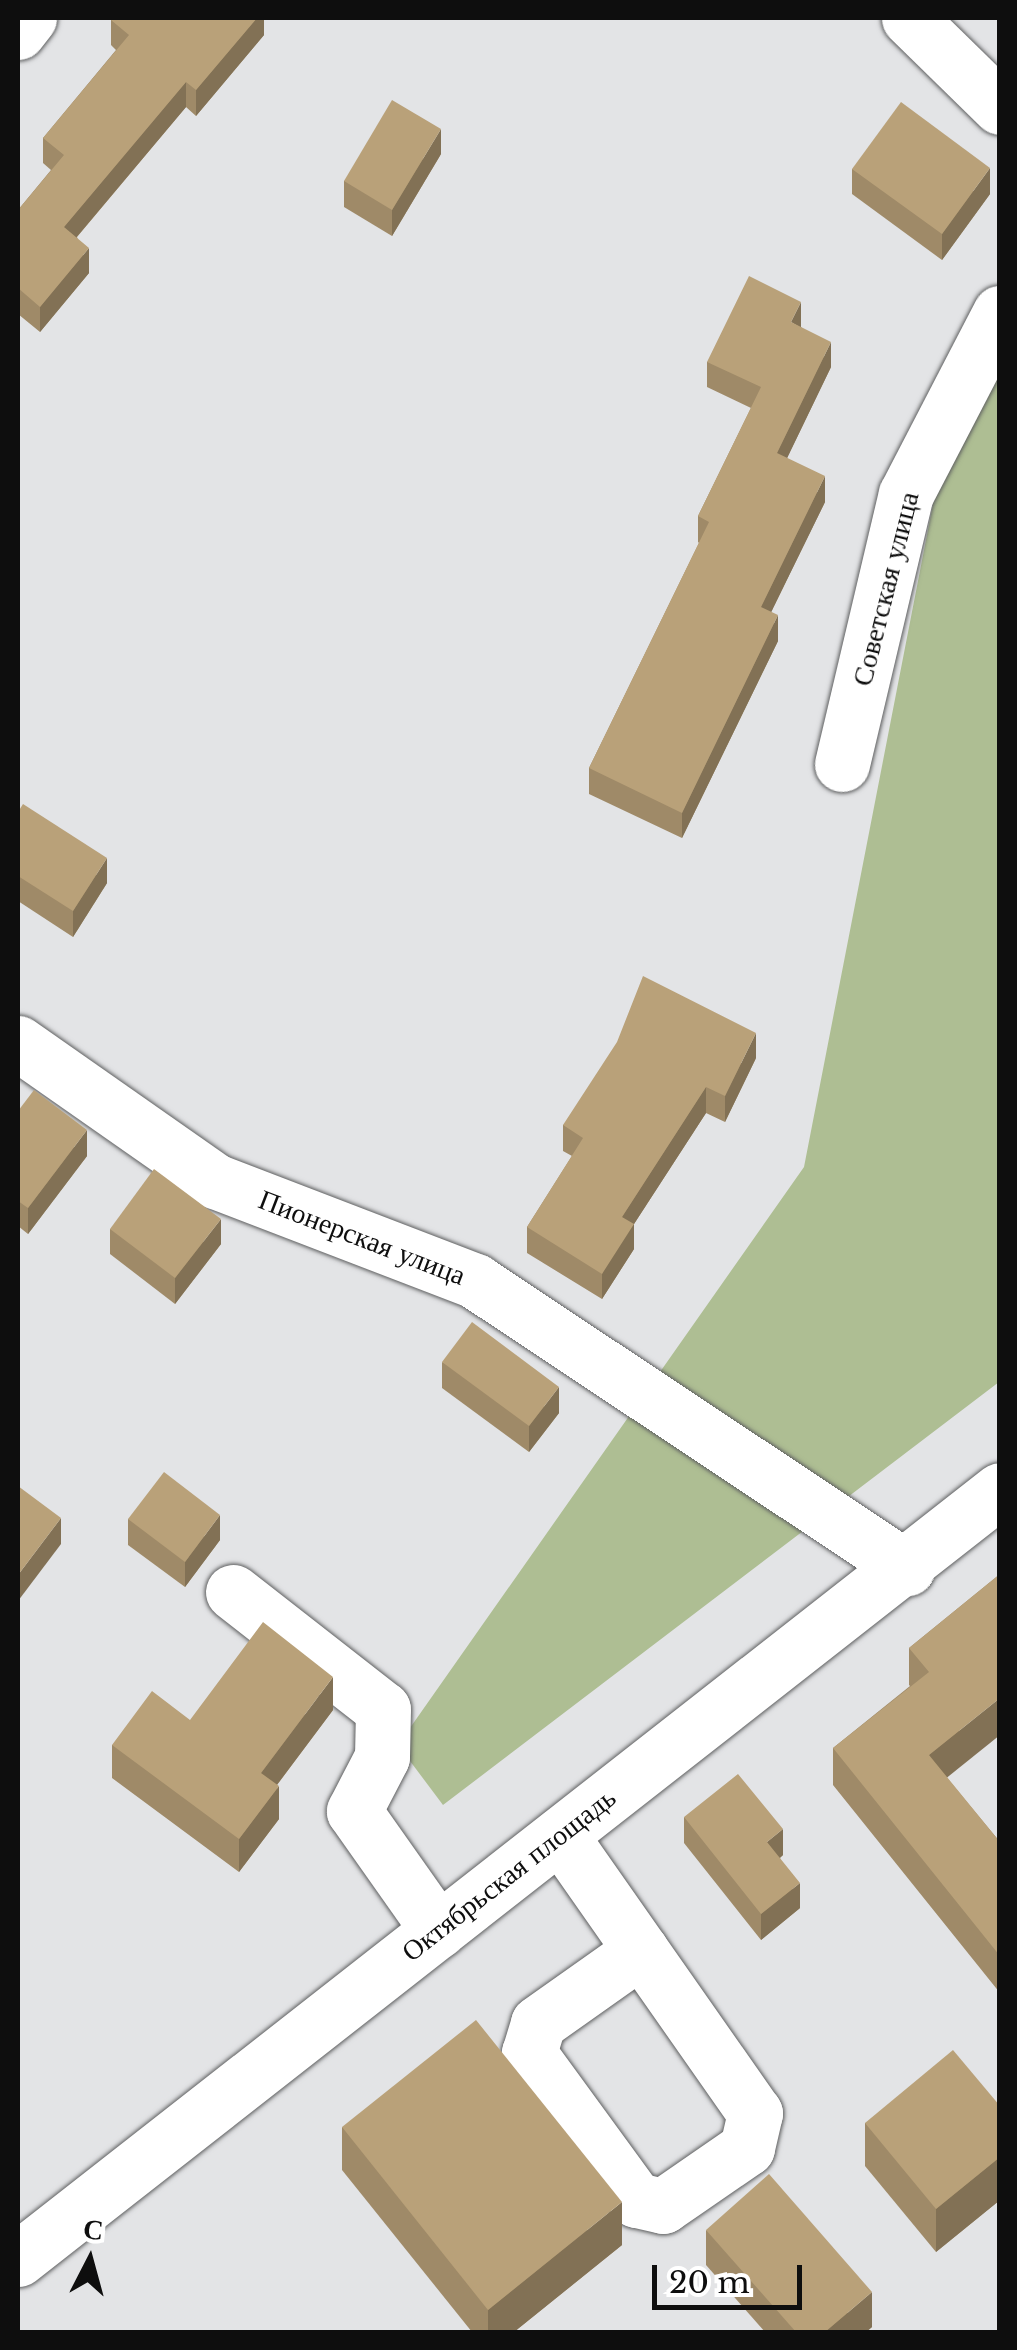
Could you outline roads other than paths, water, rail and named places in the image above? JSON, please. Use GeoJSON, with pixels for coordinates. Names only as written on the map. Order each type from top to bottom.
{"type":"FeatureCollection","features":[{"type":"Feature","properties":{"kind":"street"},"geometry":{"type":"LineString","coordinates":[[18,32],[29,18]]}},
{"type":"Feature","properties":{"kind":"street"},"geometry":{"type":"LineString","coordinates":[[909,18],[1000,107]]}},
{"type":"Feature","properties":{"kind":"street","name":"Советская улица"},"geometry":{"type":"LineString","coordinates":[[842,764],[906,494],[1000,312]]}},
{"type":"Feature","properties":{"kind":"street","name":"Пионерская улица"},"geometry":{"type":"LineString","coordinates":[[18,1043],[215,1181],[475,1281],[906,1568]]}},
{"type":"Feature","properties":{"kind":"street","name":"Октябрьская площадь"},"geometry":{"type":"LineString","coordinates":[[18,2259],[906,1568],[1000,1490]]}},
{"type":"Feature","properties":{"kind":"street"},"geometry":{"type":"LineString","coordinates":[[233,1592],[383,1709],[382,1757],[354,1811],[438,1930]]}},
{"type":"Feature","properties":{"kind":"street"},"geometry":{"type":"LineString","coordinates":[[560,1835],[755,2113],[747,2148],[663,2206],[636,2200],[529,2054],[538,2023],[640,1950]]}}]}
